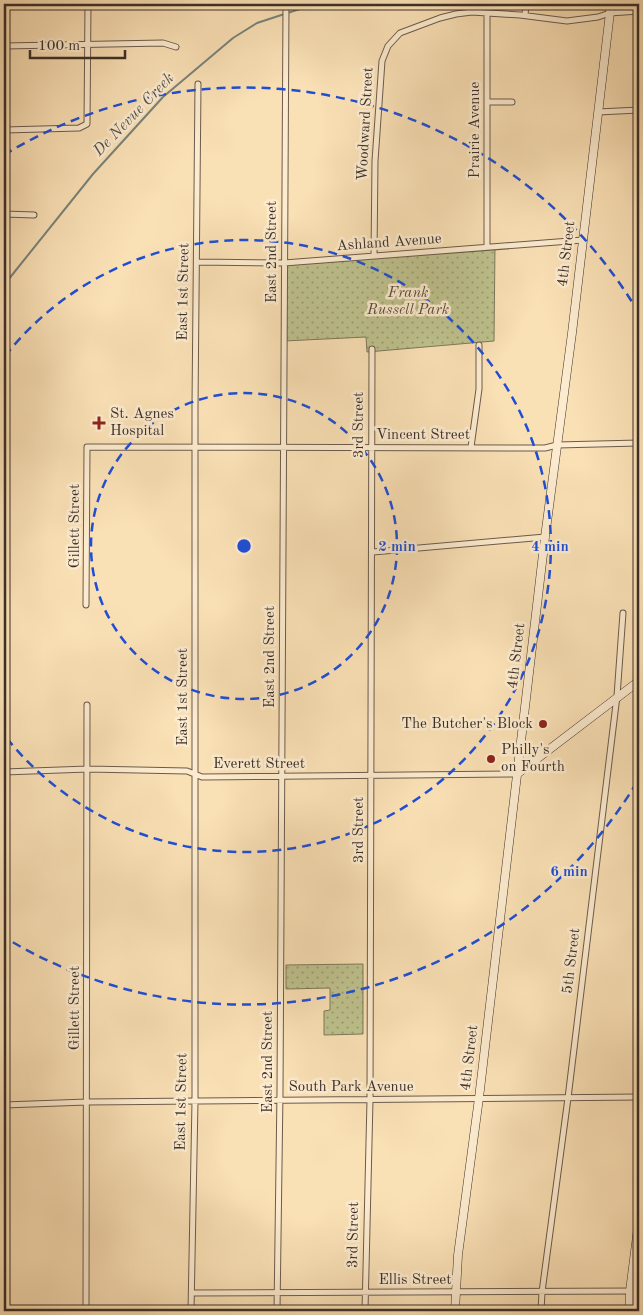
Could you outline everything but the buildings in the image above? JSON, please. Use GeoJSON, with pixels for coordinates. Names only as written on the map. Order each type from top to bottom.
{"type":"FeatureCollection","features":[{"type":"Feature","properties":{"kind":"street"},"geometry":{"type":"LineString","coordinates":[[4,130],[71,129],[85,126],[88,122],[88,4]]}},
{"type":"Feature","properties":{"kind":"street"},"geometry":{"type":"LineString","coordinates":[[525,15],[526,4]]}},
{"type":"Feature","properties":{"kind":"street","name":"4th Street"},"geometry":{"type":"LineString","coordinates":[[455,1311],[458,1255],[479,1098],[545,537],[611,4]]}},
{"type":"Feature","properties":{"kind":"street","name":"East 2nd Street"},"geometry":{"type":"LineString","coordinates":[[277,1311],[280,1100],[286,5]]}},
{"type":"Feature","properties":{"kind":"street","name":"Woodward Street"},"geometry":{"type":"LineString","coordinates":[[374,256],[375,161],[382,61],[392,39],[400,33],[431,21],[460,13],[525,15],[567,21],[598,17],[610,13],[639,11]]}},
{"type":"Feature","properties":{"kind":"street","name":"Prairie Avenue"},"geometry":{"type":"LineString","coordinates":[[487,13],[487,248]]}},
{"type":"Feature","properties":{"kind":"street"},"geometry":{"type":"LineString","coordinates":[[4,46],[163,43],[176,47]]}},
{"type":"Feature","properties":{"kind":"street","name":"East 1st Street"},"geometry":{"type":"LineString","coordinates":[[191,1311],[195,1101],[195,446],[198,84]]}},
{"type":"Feature","properties":{"kind":"street"},"geometry":{"type":"LineString","coordinates":[[487,102],[512,102]]}},
{"type":"Feature","properties":{"kind":"street"},"geometry":{"type":"LineString","coordinates":[[598,112],[639,110]]}},
{"type":"Feature","properties":{"kind":"street"},"geometry":{"type":"LineString","coordinates":[[4,214],[34,215]]}},
{"type":"Feature","properties":{"kind":"street","name":"Ashland Avenue"},"geometry":{"type":"LineString","coordinates":[[197,262],[284,263],[582,240]]}},
{"type":"Feature","properties":{"kind":"street"},"geometry":{"type":"LineString","coordinates":[[471,447],[478,389],[479,345]]}},
{"type":"Feature","properties":{"kind":"street","name":"3rd Street"},"geometry":{"type":"LineString","coordinates":[[366,1311],[370,1100],[372,349]]}},
{"type":"Feature","properties":{"kind":"street","name":"Vincent Street"},"geometry":{"type":"LineString","coordinates":[[87,447],[545,448],[557,445],[639,443]]}},
{"type":"Feature","properties":{"kind":"street","name":"Gillett Street"},"geometry":{"type":"LineString","coordinates":[[86,605],[87,447]]}},
{"type":"Feature","properties":{"kind":"street"},"geometry":{"type":"LineString","coordinates":[[372,552],[545,537]]}},
{"type":"Feature","properties":{"kind":"street","name":"5th Street"},"geometry":{"type":"LineString","coordinates":[[542,1311],[542,1292],[568,1098],[617,696],[623,614]]}},
{"type":"Feature","properties":{"kind":"street"},"geometry":{"type":"LineString","coordinates":[[517,774],[639,681]]}},
{"type":"Feature","properties":{"kind":"street","name":"Gillett Street"},"geometry":{"type":"LineString","coordinates":[[86,1311],[87,705]]}},
{"type":"Feature","properties":{"kind":"street"},"geometry":{"type":"LineString","coordinates":[[521,741],[525,748],[532,751],[542,752],[548,750]]}},
{"type":"Feature","properties":{"kind":"street","name":"Everett Street"},"geometry":{"type":"LineString","coordinates":[[4,772],[88,769],[187,770],[202,777],[517,774]]}},
{"type":"Feature","properties":{"kind":"street","name":"South Park Avenue"},"geometry":{"type":"LineString","coordinates":[[4,1105],[87,1102],[639,1097]]}},
{"type":"Feature","properties":{"kind":"street"},"geometry":{"type":"LineString","coordinates":[[630,1311],[630,1291],[639,1220]]}},
{"type":"Feature","properties":{"kind":"street","name":"Ellis Street"},"geometry":{"type":"LineString","coordinates":[[192,1293],[639,1291]]}},
{"type":"Feature","properties":{"kind":"green space","name":"Frank Russell Park"},"geometry":{"type":"Polygon","coordinates":[[[495,247],[494,341],[367,352],[366,337],[284,341],[284,263],[495,247]]]}},
{"type":"Feature","properties":{"kind":"green space"},"geometry":{"type":"Polygon","coordinates":[[[363,964],[363,1034],[324,1035],[324,1011],[330,1010],[330,988],[286,989],[286,965],[363,964]]]}},
{"type":"Feature","properties":{"kind":"waterway","name":"De Nevue Creek"},"geometry":{"type":"LineString","coordinates":[[4,285],[93,174],[163,97],[233,38],[257,23],[315,4]]}},
{"type":"Feature","properties":{"kind":"place","name":"St. Agnes Hospital"},"geometry":{"type":"Point","coordinates":[99,423]}},
{"type":"Feature","properties":{"kind":"place","name":"The Butcher's Block"},"geometry":{"type":"Point","coordinates":[543,724]}},
{"type":"Feature","properties":{"kind":"place","name":"Philly's on Fourth"},"geometry":{"type":"Point","coordinates":[491,759]}}]}
